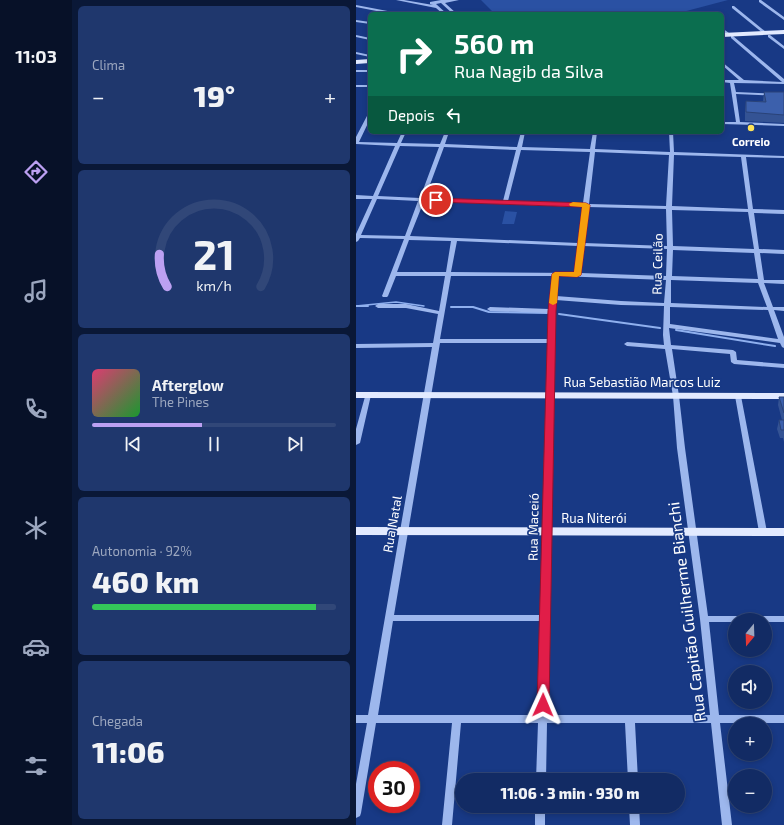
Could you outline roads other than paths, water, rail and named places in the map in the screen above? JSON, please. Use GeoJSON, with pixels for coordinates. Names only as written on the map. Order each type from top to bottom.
{"type":"FeatureCollection","features":[{"type":"Feature","properties":{"kind":"main road"},"geometry":{"type":"LineString","coordinates":[[731,36],[784,32]]}},
{"type":"Feature","properties":{"kind":"main road"},"geometry":{"type":"LineString","coordinates":[[767,34],[784,36]]}},
{"type":"Feature","properties":{"kind":"main road"},"geometry":{"type":"LineString","coordinates":[[356,58],[368,57]]}},
{"type":"Feature","properties":{"kind":"main road"},"geometry":{"type":"LineString","coordinates":[[356,62],[368,57]]}},
{"type":"Feature","properties":{"kind":"main road","name":"Rua Sebastião Marcos Luiz"},"geometry":{"type":"LineString","coordinates":[[356,395],[784,396]]}},
{"type":"Feature","properties":{"kind":"main road","name":"Rua Niterói"},"geometry":{"type":"LineString","coordinates":[[356,531],[784,532]]}},
{"type":"Feature","properties":{"kind":"street"},"geometry":{"type":"LineString","coordinates":[[398,0],[437,7]]}},
{"type":"Feature","properties":{"kind":"street"},"geometry":{"type":"LineString","coordinates":[[422,4],[457,0]]}},
{"type":"Feature","properties":{"kind":"street"},"geometry":{"type":"LineString","coordinates":[[760,0],[784,19]]}},
{"type":"Feature","properties":{"kind":"street"},"geometry":{"type":"LineString","coordinates":[[441,1],[454,12]]}},
{"type":"Feature","properties":{"kind":"street"},"geometry":{"type":"LineString","coordinates":[[431,2],[443,12]]}},
{"type":"Feature","properties":{"kind":"street"},"geometry":{"type":"LineString","coordinates":[[356,6],[388,12]]}},
{"type":"Feature","properties":{"kind":"street"},"geometry":{"type":"LineString","coordinates":[[733,7],[784,48]]}},
{"type":"Feature","properties":{"kind":"street"},"geometry":{"type":"LineString","coordinates":[[356,21],[368,23]]}},
{"type":"Feature","properties":{"kind":"street"},"geometry":{"type":"LineString","coordinates":[[356,36],[368,39]]}},
{"type":"Feature","properties":{"kind":"street"},"geometry":{"type":"LineString","coordinates":[[731,36],[784,82]]}},
{"type":"Feature","properties":{"kind":"street"},"geometry":{"type":"LineString","coordinates":[[356,53],[368,57]]}},
{"type":"Feature","properties":{"kind":"street"},"geometry":{"type":"LineString","coordinates":[[724,65],[743,82]]}},
{"type":"Feature","properties":{"kind":"street"},"geometry":{"type":"LineString","coordinates":[[356,71],[368,71]]}},
{"type":"Feature","properties":{"kind":"street"},"geometry":{"type":"LineString","coordinates":[[724,81],[784,82]]}},
{"type":"Feature","properties":{"kind":"street"},"geometry":{"type":"LineString","coordinates":[[732,81],[738,123]]}},
{"type":"Feature","properties":{"kind":"street"},"geometry":{"type":"LineString","coordinates":[[356,86],[368,86]]}},
{"type":"Feature","properties":{"kind":"street"},"geometry":{"type":"LineString","coordinates":[[734,93],[784,95]]}},
{"type":"Feature","properties":{"kind":"street"},"geometry":{"type":"LineString","coordinates":[[368,119],[356,142],[399,145],[784,157]]}},
{"type":"Feature","properties":{"kind":"street"},"geometry":{"type":"LineString","coordinates":[[724,123],[784,125]]}},
{"type":"Feature","properties":{"kind":"street"},"geometry":{"type":"LineString","coordinates":[[403,134],[356,238],[407,238],[784,252]]}},
{"type":"Feature","properties":{"kind":"street"},"geometry":{"type":"LineString","coordinates":[[385,296],[446,134]]}},
{"type":"Feature","properties":{"kind":"street"},"geometry":{"type":"LineString","coordinates":[[506,202],[522,134]]}},
{"type":"Feature","properties":{"kind":"street"},"geometry":{"type":"LineString","coordinates":[[577,275],[595,134]]}},
{"type":"Feature","properties":{"kind":"street","name":"Rua Ceilão"},"geometry":{"type":"LineString","coordinates":[[671,134],[672,153],[669,208],[670,248],[667,326],[668,348],[676,396]]}},
{"type":"Feature","properties":{"kind":"street"},"geometry":{"type":"LineString","coordinates":[[667,326],[783,344],[781,330],[770,308],[761,282],[743,156]]}},
{"type":"Feature","properties":{"kind":"street"},"geometry":{"type":"LineString","coordinates":[[356,197],[784,212]]}},
{"type":"Feature","properties":{"kind":"street","name":"Rua Natal"},"geometry":{"type":"LineString","coordinates":[[356,813],[454,240]]}},
{"type":"Feature","properties":{"kind":"street"},"geometry":{"type":"LineString","coordinates":[[393,274],[555,274],[784,282]]}},
{"type":"Feature","properties":{"kind":"street","name":"Rua Maceió"},"geometry":{"type":"LineString","coordinates":[[541,773],[551,341],[555,274]]}},
{"type":"Feature","properties":{"kind":"street"},"geometry":{"type":"LineString","coordinates":[[553,298],[668,305],[784,308]]}},
{"type":"Feature","properties":{"kind":"street"},"geometry":{"type":"LineString","coordinates":[[378,306],[406,306],[442,313]]}},
{"type":"Feature","properties":{"kind":"street"},"geometry":{"type":"LineString","coordinates":[[490,309],[552,311]]}},
{"type":"Feature","properties":{"kind":"street"},"geometry":{"type":"LineString","coordinates":[[356,346],[551,341]]}},
{"type":"Feature","properties":{"kind":"street"},"geometry":{"type":"LineString","coordinates":[[627,344],[733,352],[734,362],[784,366]]}},
{"type":"Feature","properties":{"kind":"street"},"geometry":{"type":"LineString","coordinates":[[356,442],[368,395]]}},
{"type":"Feature","properties":{"kind":"street","name":"Rua Capitão Guilherme Bianchi"},"geometry":{"type":"LineString","coordinates":[[676,396],[681,448],[704,619],[727,825]]}},
{"type":"Feature","properties":{"kind":"street"},"geometry":{"type":"LineString","coordinates":[[738,396],[764,532]]}},
{"type":"Feature","properties":{"kind":"street"},"geometry":{"type":"LineString","coordinates":[[390,618],[545,618]]}},
{"type":"Feature","properties":{"kind":"street"},"geometry":{"type":"LineString","coordinates":[[704,619],[784,619]]}},
{"type":"Feature","properties":{"kind":"street"},"geometry":{"type":"LineString","coordinates":[[356,719],[784,719]]}},
{"type":"Feature","properties":{"kind":"street"},"geometry":{"type":"LineString","coordinates":[[447,825],[457,719]]}},
{"type":"Feature","properties":{"kind":"street"},"geometry":{"type":"LineString","coordinates":[[630,719],[633,773]]}},
{"type":"Feature","properties":{"kind":"street"},"geometry":{"type":"LineString","coordinates":[[540,813],[540,825]]}},
{"type":"Feature","properties":{"kind":"street"},"geometry":{"type":"LineString","coordinates":[[634,813],[635,825]]}},
{"type":"Feature","properties":{"kind":"waterway"},"geometry":{"type":"LineString","coordinates":[[368,306],[356,306],[396,302],[424,306]]}},
{"type":"Feature","properties":{"kind":"waterway"},"geometry":{"type":"LineString","coordinates":[[451,307],[473,307],[489,312],[547,313]]}},
{"type":"Feature","properties":{"kind":"waterway"},"geometry":{"type":"LineString","coordinates":[[559,314],[660,328]]}},
{"type":"Feature","properties":{"kind":"waterway"},"geometry":{"type":"LineString","coordinates":[[676,330],[775,346]]}},
{"type":"Feature","properties":{"kind":"place","name":"Correio"},"geometry":{"type":"Point","coordinates":[751,128]}}]}
